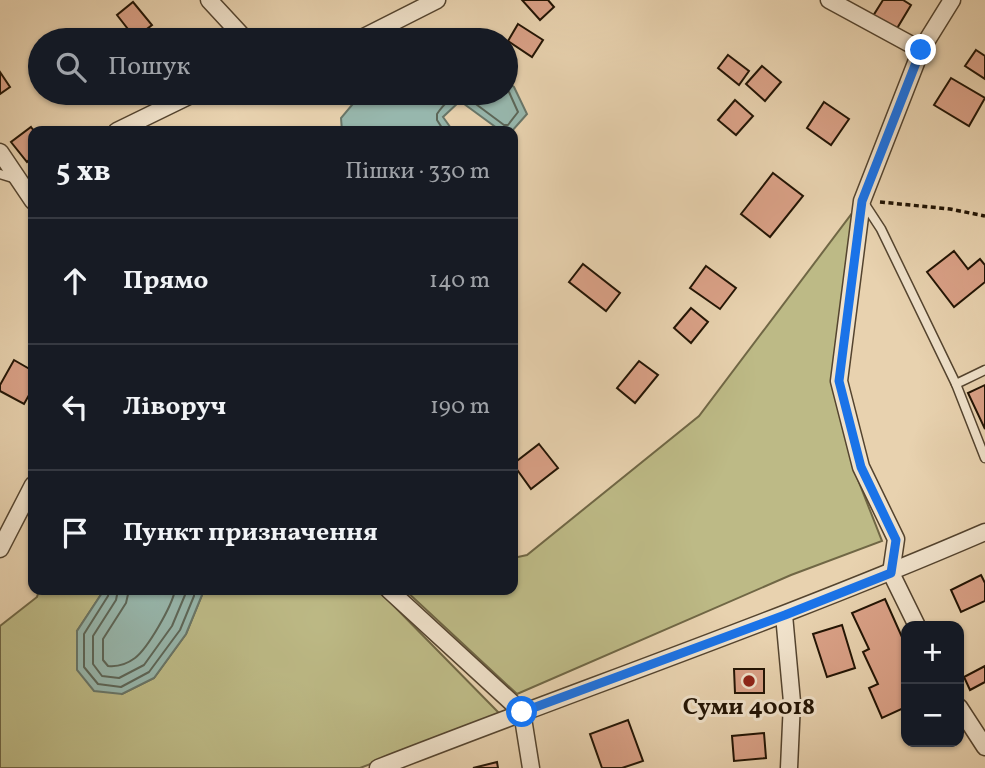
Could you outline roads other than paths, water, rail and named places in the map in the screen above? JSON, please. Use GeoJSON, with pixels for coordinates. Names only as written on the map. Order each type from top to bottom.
{"type":"FeatureCollection","features":[{"type":"Feature","properties":{"kind":"street"},"geometry":{"type":"LineString","coordinates":[[209,0],[235,28]]}},
{"type":"Feature","properties":{"kind":"street"},"geometry":{"type":"LineString","coordinates":[[382,28],[437,0]]}},
{"type":"Feature","properties":{"kind":"street"},"geometry":{"type":"LineString","coordinates":[[830,0],[921,50]]}},
{"type":"Feature","properties":{"kind":"street"},"geometry":{"type":"LineString","coordinates":[[915,621],[891,573],[896,540],[861,467],[839,381],[862,201],[921,50],[952,0]]}},
{"type":"Feature","properties":{"kind":"street"},"geometry":{"type":"LineString","coordinates":[[127,126],[170,105]]}},
{"type":"Feature","properties":{"kind":"street"},"geometry":{"type":"LineString","coordinates":[[0,152],[26,176]]}},
{"type":"Feature","properties":{"kind":"street"},"geometry":{"type":"LineString","coordinates":[[0,549],[28,495]]}},
{"type":"Feature","properties":{"kind":"street"},"geometry":{"type":"LineString","coordinates":[[378,768],[785,615],[985,532]]}},
{"type":"Feature","properties":{"kind":"street"},"geometry":{"type":"LineString","coordinates":[[394,595],[522,712],[531,768]]}},
{"type":"Feature","properties":{"kind":"street"},"geometry":{"type":"LineString","coordinates":[[785,615],[792,702],[789,768]]}},
{"type":"Feature","properties":{"kind":"street"},"geometry":{"type":"LineString","coordinates":[[964,715],[985,747]]}},
{"type":"Feature","properties":{"kind":"lane"},"geometry":{"type":"LineString","coordinates":[[0,174],[26,176]]}},
{"type":"Feature","properties":{"kind":"lane"},"geometry":{"type":"LineString","coordinates":[[862,201],[881,229],[956,384],[985,458]]}},
{"type":"Feature","properties":{"kind":"lane"},"geometry":{"type":"LineString","coordinates":[[956,384],[985,370]]}},
{"type":"Feature","properties":{"kind":"water"},"geometry":{"type":"Polygon","coordinates":[[[518,95],[527,114],[516,126],[494,126],[465,105],[518,105],[518,95]]]}},
{"type":"Feature","properties":{"kind":"water"},"geometry":{"type":"Polygon","coordinates":[[[352,105],[456,105],[443,117],[449,126],[342,126],[341,118],[352,105]]]}},
{"type":"Feature","properties":{"kind":"water"},"geometry":{"type":"Polygon","coordinates":[[[101,595],[202,595],[186,634],[154,678],[122,694],[94,691],[77,670],[77,631],[101,595]]]}},
{"type":"Feature","properties":{"kind":"place","name":"Суми 40018"},"geometry":{"type":"Point","coordinates":[749,681]}}]}
